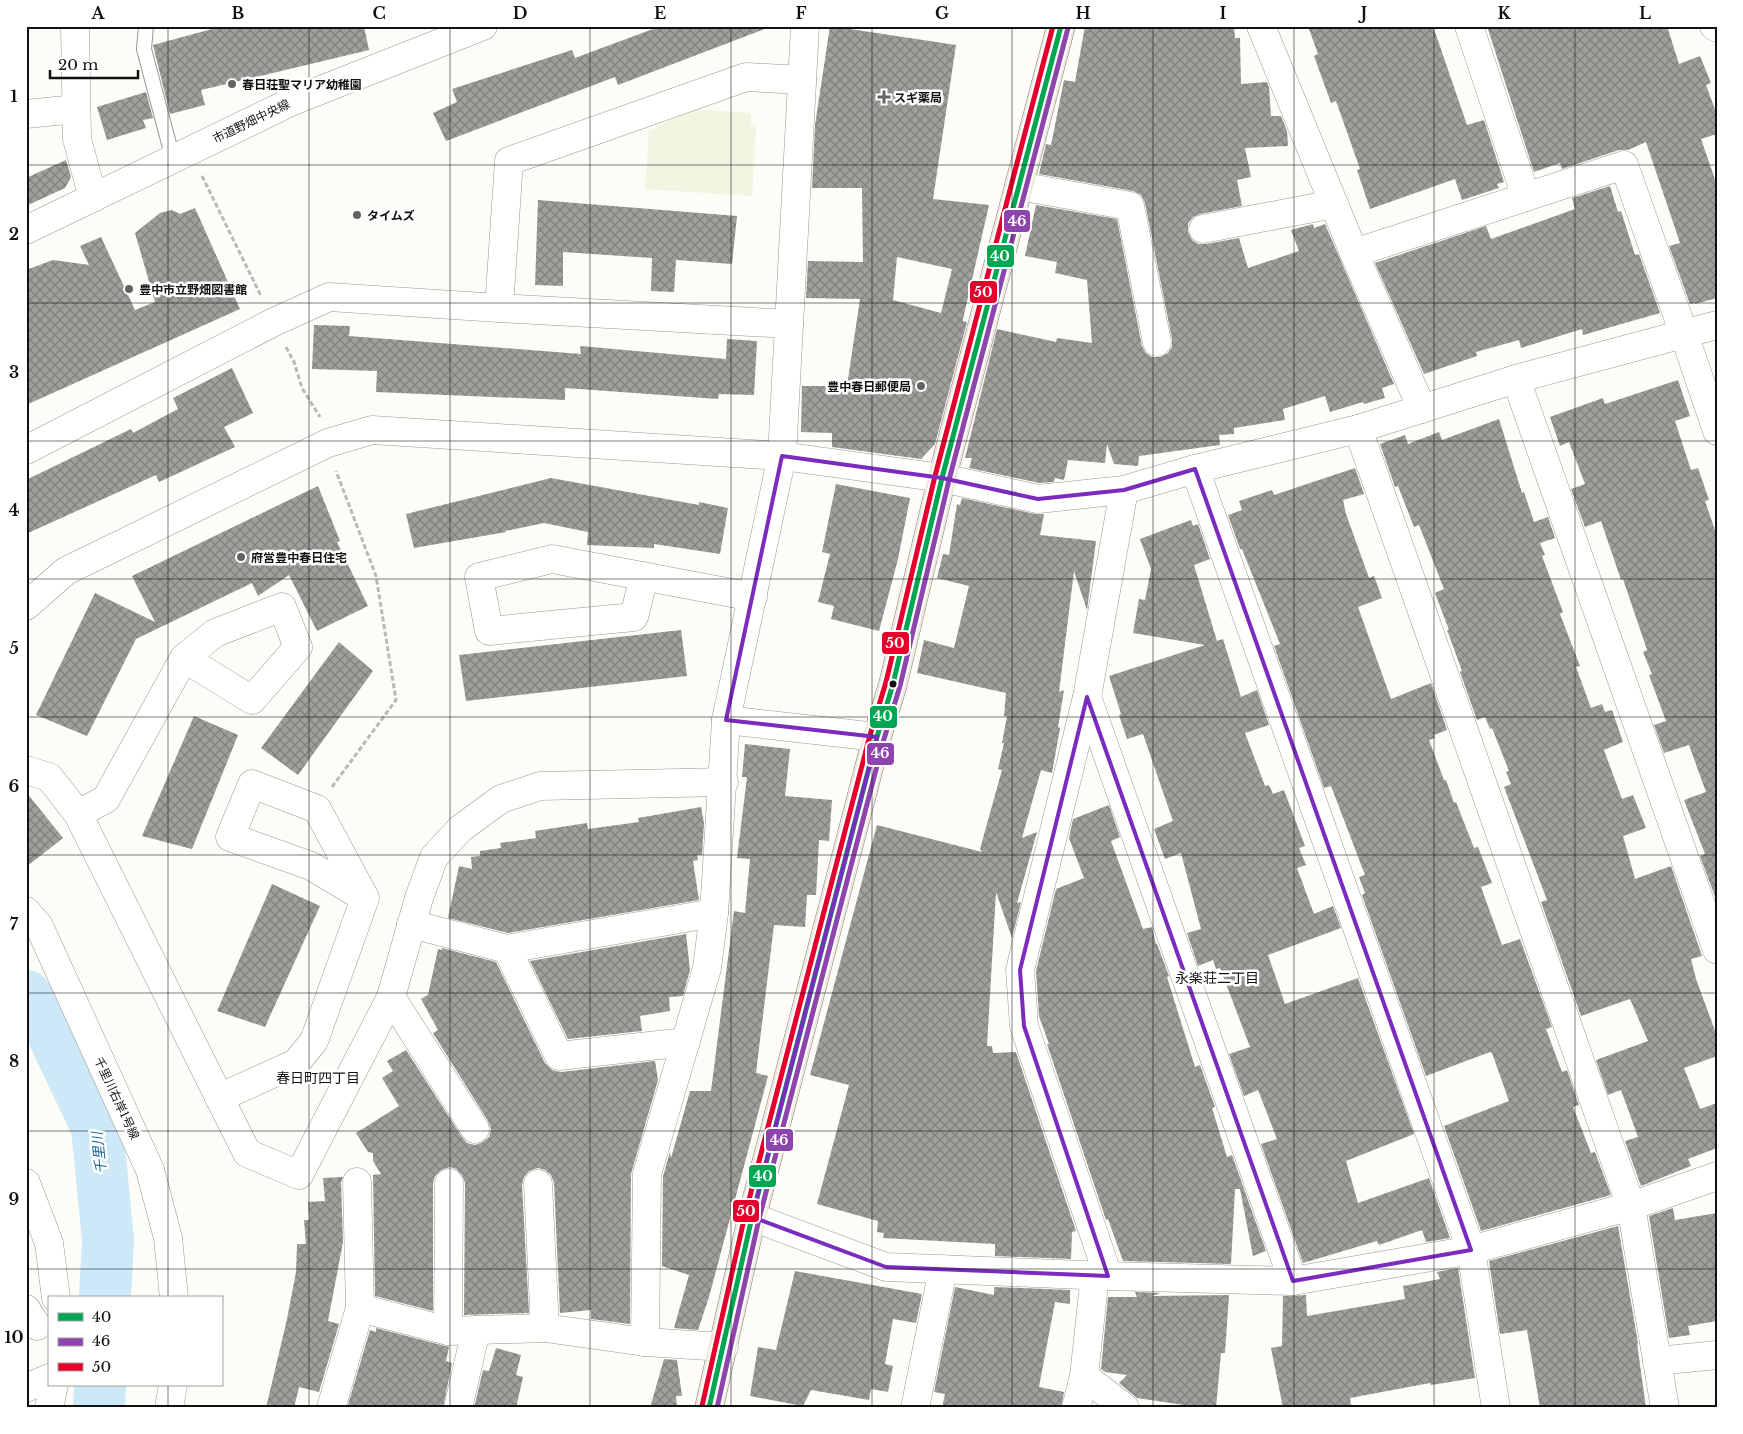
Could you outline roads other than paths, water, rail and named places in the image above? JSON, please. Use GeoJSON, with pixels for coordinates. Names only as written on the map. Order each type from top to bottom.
{"type":"FeatureCollection","features":[{"type":"Feature","properties":{"kind":"main road"},"geometry":{"type":"LineString","coordinates":[[708,1408],[724,1346],[752,1217],[877,738],[893,684],[942,478],[1061,26]]}},
{"type":"Feature","properties":{"kind":"street"},"geometry":{"type":"LineString","coordinates":[[75,26],[77,139],[93,198]]}},
{"type":"Feature","properties":{"kind":"street","name":"市道野畑中央線"},"geometry":{"type":"LineString","coordinates":[[26,230],[293,101],[482,26]]}},
{"type":"Feature","properties":{"kind":"street"},"geometry":{"type":"LineString","coordinates":[[645,1342],[647,1174],[707,968],[714,914],[724,782],[726,720],[782,456],[805,26]]}},
{"type":"Feature","properties":{"kind":"street"},"geometry":{"type":"LineString","coordinates":[[1261,26],[1354,253],[1422,409]]}},
{"type":"Feature","properties":{"kind":"street"},"geometry":{"type":"LineString","coordinates":[[1469,26],[1526,197]]}},
{"type":"Feature","properties":{"kind":"street"},"geometry":{"type":"LineString","coordinates":[[499,308],[509,161],[746,77],[802,80]]}},
{"type":"Feature","properties":{"kind":"street"},"geometry":{"type":"LineString","coordinates":[[26,114],[76,109]]}},
{"type":"Feature","properties":{"kind":"street"},"geometry":{"type":"LineString","coordinates":[[1354,253],[1624,165],[1717,431]]}},
{"type":"Feature","properties":{"kind":"street"},"geometry":{"type":"LineString","coordinates":[[1019,186],[1130,206],[1157,342]]}},
{"type":"Feature","properties":{"kind":"street"},"geometry":{"type":"LineString","coordinates":[[1203,229],[1334,204]]}},
{"type":"Feature","properties":{"kind":"street"},"geometry":{"type":"LineString","coordinates":[[26,450],[274,322],[329,297],[789,324]]}},
{"type":"Feature","properties":{"kind":"street"},"geometry":{"type":"LineString","coordinates":[[26,606],[66,571],[328,443],[372,430],[782,456],[942,478],[1038,499],[1124,490],[1195,469],[1358,429],[1516,380],[1717,325]]}},
{"type":"Feature","properties":{"kind":"street"},"geometry":{"type":"LineString","coordinates":[[1516,380],[1717,950]]}},
{"type":"Feature","properties":{"kind":"street"},"geometry":{"type":"LineString","coordinates":[[1358,429],[1630,1206],[1665,1408]]}},
{"type":"Feature","properties":{"kind":"street"},"geometry":{"type":"LineString","coordinates":[[1195,469],[1471,1250],[1496,1408]]}},
{"type":"Feature","properties":{"kind":"street"},"geometry":{"type":"LineString","coordinates":[[1076,1408],[1084,1376],[1102,1276],[1024,1026],[1020,970],[1087,697],[1124,490]]}},
{"type":"Feature","properties":{"kind":"street"},"geometry":{"type":"LineString","coordinates":[[644,576],[634,617],[489,631],[479,577],[552,559],[644,576],[752,597]]}},
{"type":"Feature","properties":{"kind":"street"},"geometry":{"type":"LineString","coordinates":[[78,814],[106,799],[184,658]]}},
{"type":"Feature","properties":{"kind":"street"},"geometry":{"type":"LineString","coordinates":[[1087,697],[1293,1281]]}},
{"type":"Feature","properties":{"kind":"street"},"geometry":{"type":"LineString","coordinates":[[726,720],[877,738]]}},
{"type":"Feature","properties":{"kind":"street"},"geometry":{"type":"LineString","coordinates":[[26,770],[49,777],[78,814],[246,1154],[299,1176],[391,997],[434,857],[460,829],[501,799],[540,786],[724,782]]}},
{"type":"Feature","properties":{"kind":"street"},"geometry":{"type":"LineString","coordinates":[[219,1098],[296,1063],[314,1041],[365,898],[317,808],[252,784],[230,837],[311,866],[365,898]]}},
{"type":"Feature","properties":{"kind":"street","name":"千里川右岸1号線"},"geometry":{"type":"LineString","coordinates":[[26,911],[39,926],[150,1170],[168,1238],[174,1296]]}},
{"type":"Feature","properties":{"kind":"street"},"geometry":{"type":"LineString","coordinates":[[412,924],[507,949],[714,914]]}},
{"type":"Feature","properties":{"kind":"street"},"geometry":{"type":"LineString","coordinates":[[507,949],[559,1056],[686,1042]]}},
{"type":"Feature","properties":{"kind":"street"},"geometry":{"type":"LineString","coordinates":[[391,997],[475,1129]]}},
{"type":"Feature","properties":{"kind":"street"},"geometry":{"type":"LineString","coordinates":[[752,1217],[886,1267],[1102,1276],[1293,1281],[1471,1250],[1630,1206],[1717,1176]]}},
{"type":"Feature","properties":{"kind":"street"},"geometry":{"type":"LineString","coordinates":[[26,1182],[48,1243],[56,1296]]}},
{"type":"Feature","properties":{"kind":"street"},"geometry":{"type":"LineString","coordinates":[[331,1408],[360,1308],[357,1182]]}},
{"type":"Feature","properties":{"kind":"street"},"geometry":{"type":"LineString","coordinates":[[448,1331],[449,1183]]}},
{"type":"Feature","properties":{"kind":"street"},"geometry":{"type":"LineString","coordinates":[[538,1184],[545,1328]]}},
{"type":"Feature","properties":{"kind":"street"},"geometry":{"type":"LineString","coordinates":[[915,1408],[943,1269]]}},
{"type":"Feature","properties":{"kind":"street"},"geometry":{"type":"LineString","coordinates":[[360,1308],[448,1331],[545,1328],[645,1342],[724,1346]]}},
{"type":"Feature","properties":{"kind":"street"},"geometry":{"type":"LineString","coordinates":[[458,1408],[476,1330]]}},
{"type":"Feature","properties":{"kind":"street"},"geometry":{"type":"LineString","coordinates":[[1657,1361],[1717,1355]]}},
{"type":"Feature","properties":{"kind":"street"},"geometry":{"type":"LineString","coordinates":[[1084,1376],[1125,1408]]}},
{"type":"Feature","properties":{"kind":"street"},"geometry":{"type":"LineString","coordinates":[[26,1388],[48,1378]]}},
{"type":"Feature","properties":{"kind":"street"},"geometry":{"type":"LineString","coordinates":[[49,1408],[54,1386]]}},
{"type":"Feature","properties":{"kind":"street"},"geometry":{"type":"LineString","coordinates":[[170,1408],[173,1386]]}},
{"type":"Feature","properties":{"kind":"lane"},"geometry":{"type":"LineString","coordinates":[[146,26],[144,50],[173,159]]}},
{"type":"Feature","properties":{"kind":"waterway","name":"千里川"},"geometry":{"type":"LineString","coordinates":[[26,996],[50,1028],[97,1127],[108,1240],[105,1296]]}},
{"type":"Feature","properties":{"kind":"waterway","name":"千里川"},"geometry":{"type":"LineString","coordinates":[[99,1408],[100,1386]]}},
{"type":"Feature","properties":{"kind":"place","name":"春日荘聖マリア幼稚園"},"geometry":{"type":"Point","coordinates":[232,84]}},
{"type":"Feature","properties":{"kind":"place","name":"スギ薬局"},"geometry":{"type":"Point","coordinates":[884,97]}},
{"type":"Feature","properties":{"kind":"place","name":"タイムズ"},"geometry":{"type":"Point","coordinates":[357,215]}},
{"type":"Feature","properties":{"kind":"place","name":"豊中市立野畑図書館"},"geometry":{"type":"Point","coordinates":[129,289]}},
{"type":"Feature","properties":{"kind":"place","name":"豊中春日郵便局"},"geometry":{"type":"Point","coordinates":[921,386]}},
{"type":"Feature","properties":{"kind":"place","name":"府営豊中春日住宅"},"geometry":{"type":"Point","coordinates":[241,557]}},
{"type":"Feature","properties":{"kind":"district","name":"永楽荘二丁目"},"geometry":{"type":"Point","coordinates":[1217,978]}},
{"type":"Feature","properties":{"kind":"district","name":"春日町四丁目"},"geometry":{"type":"Point","coordinates":[318,1078]}}]}
